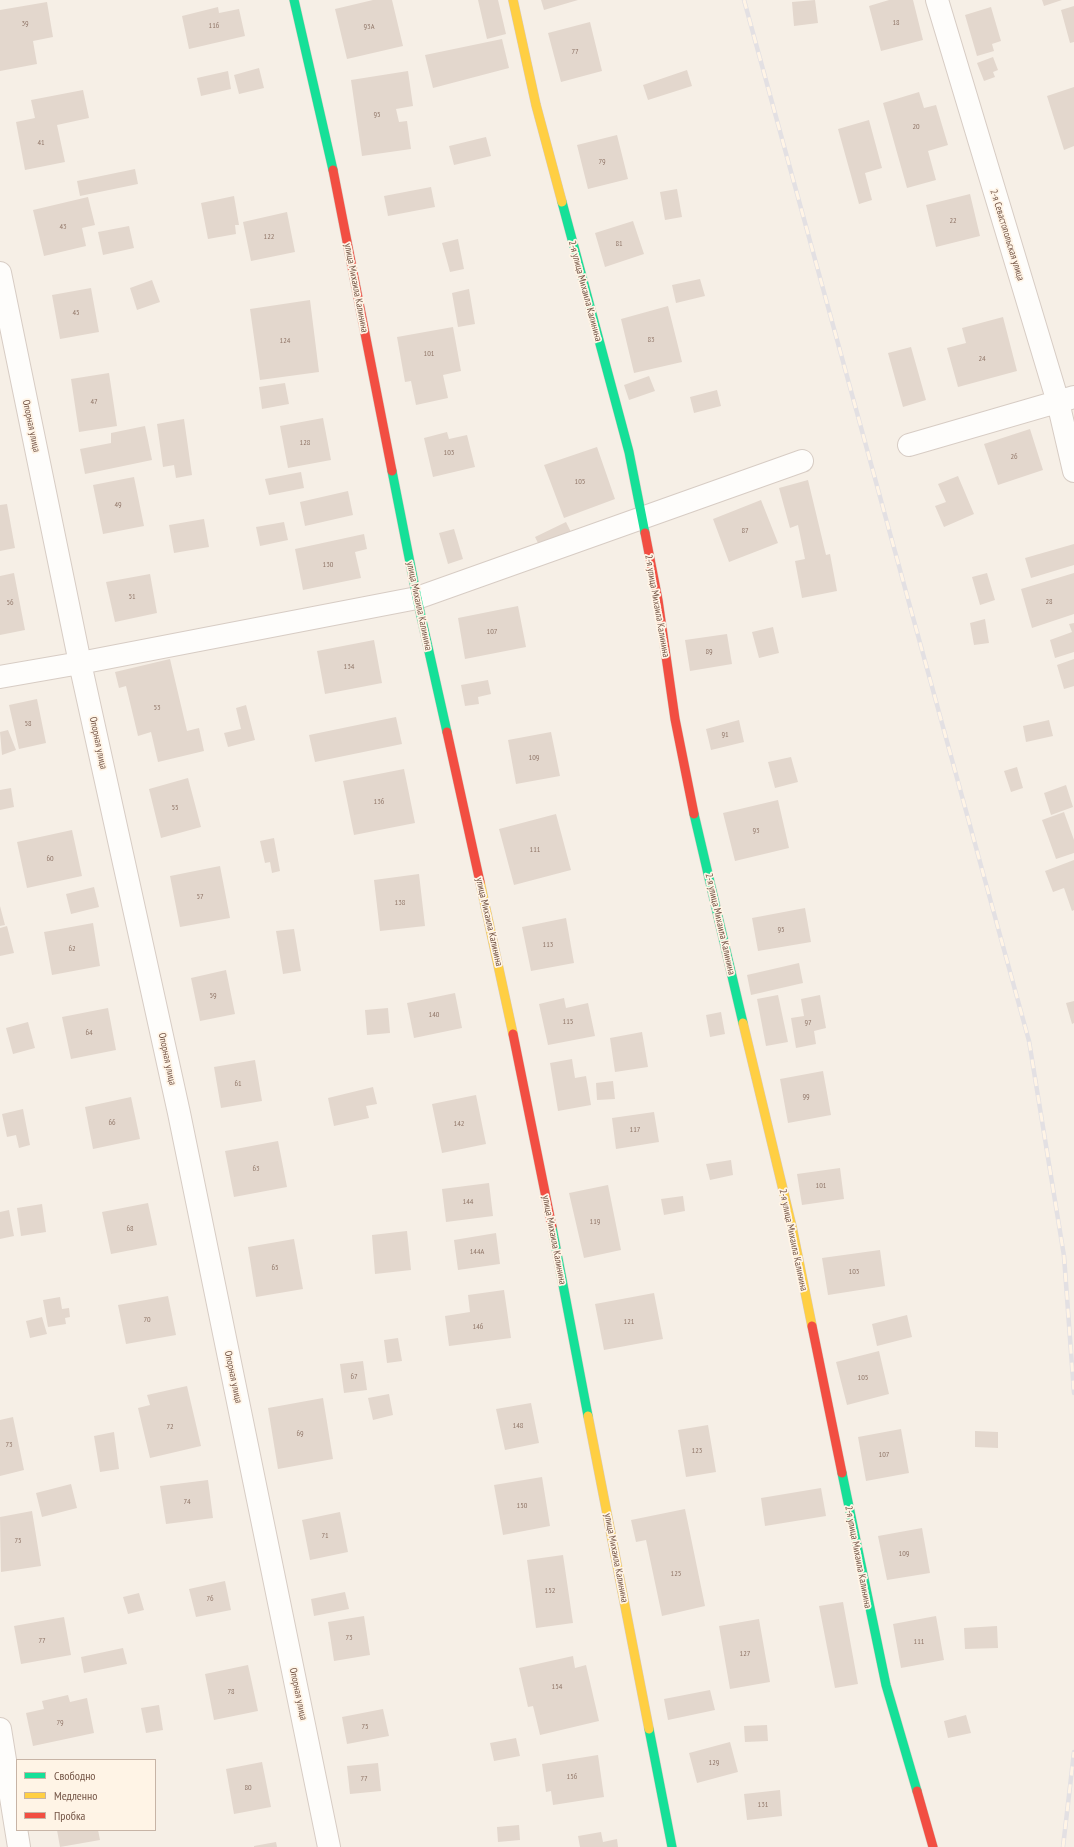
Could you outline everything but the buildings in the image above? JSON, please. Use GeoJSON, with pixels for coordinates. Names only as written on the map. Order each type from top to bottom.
{"type":"FeatureCollection","features":[{"type":"Feature","properties":{"kind":"street","name":"улица Михаила Калинина"},"geometry":{"type":"LineString","coordinates":[[294,0],[337,190],[416,598],[518,1050],[672,1847]]}},
{"type":"Feature","properties":{"kind":"street","name":"2-я улица Михаила Калинина"},"geometry":{"type":"LineString","coordinates":[[513,0],[536,105],[629,452],[658,600],[675,719],[696,825],[792,1227],[886,1685],[933,1847]]}},
{"type":"Feature","properties":{"kind":"street","name":"2-я Севастопольская улица"},"geometry":{"type":"LineString","coordinates":[[937,0],[1066,400],[1074,471]]}},
{"type":"Feature","properties":{"kind":"street","name":"Опорная улица"},"geometry":{"type":"LineString","coordinates":[[0,273],[80,663],[179,1113],[329,1847]]}},
{"type":"Feature","properties":{"kind":"street"},"geometry":{"type":"LineString","coordinates":[[909,445],[1066,400]]}},
{"type":"Feature","properties":{"kind":"street"},"geometry":{"type":"LineString","coordinates":[[0,677],[416,598],[802,461]]}},
{"type":"Feature","properties":{"kind":"street"},"geometry":{"type":"LineString","coordinates":[[0,1729],[16,1828]]}},
{"type":"Feature","properties":{"kind":"street"},"geometry":{"type":"LineString","coordinates":[[16,1831],[19,1847]]}},
{"type":"Feature","properties":{"kind":"railway"},"geometry":{"type":"LineString","coordinates":[[744,0],[1029,1041],[1064,1256],[1074,1393]]}},
{"type":"Feature","properties":{"kind":"railway"},"geometry":{"type":"LineString","coordinates":[[1063,1847],[1074,1752]]}},
{"type":"Feature","properties":{"kind":"traffic: fast"},"geometry":{"type":"LineString","coordinates":[[294,0],[333,170]]}},
{"type":"Feature","properties":{"kind":"traffic: fast"},"geometry":{"type":"LineString","coordinates":[[562,202],[629,452],[645,533]]}},
{"type":"Feature","properties":{"kind":"traffic: fast"},"geometry":{"type":"LineString","coordinates":[[392,471],[417,598],[447,732]]}},
{"type":"Feature","properties":{"kind":"traffic: fast"},"geometry":{"type":"LineString","coordinates":[[694,814],[743,1023]]}},
{"type":"Feature","properties":{"kind":"traffic: fast"},"geometry":{"type":"LineString","coordinates":[[552,1227],[588,1416]]}},
{"type":"Feature","properties":{"kind":"traffic: fast"},"geometry":{"type":"LineString","coordinates":[[842,1473],[886,1685],[917,1791]]}},
{"type":"Feature","properties":{"kind":"traffic: fast"},"geometry":{"type":"LineString","coordinates":[[649,1729],[672,1847]]}},
{"type":"Feature","properties":{"kind":"traffic: slow"},"geometry":{"type":"LineString","coordinates":[[513,0],[536,105],[562,202]]}},
{"type":"Feature","properties":{"kind":"traffic: slow"},"geometry":{"type":"LineString","coordinates":[[480,882],[513,1034]]}},
{"type":"Feature","properties":{"kind":"traffic: slow"},"geometry":{"type":"LineString","coordinates":[[743,1023],[792,1227],[812,1326]]}},
{"type":"Feature","properties":{"kind":"traffic: slow"},"geometry":{"type":"LineString","coordinates":[[588,1416],[649,1729]]}},
{"type":"Feature","properties":{"kind":"traffic: jam"},"geometry":{"type":"LineString","coordinates":[[333,170],[392,471]]}},
{"type":"Feature","properties":{"kind":"traffic: jam"},"geometry":{"type":"LineString","coordinates":[[645,533],[658,600],[675,719],[694,814]]}},
{"type":"Feature","properties":{"kind":"traffic: jam"},"geometry":{"type":"LineString","coordinates":[[447,732],[480,882]]}},
{"type":"Feature","properties":{"kind":"traffic: jam"},"geometry":{"type":"LineString","coordinates":[[513,1034],[552,1227]]}},
{"type":"Feature","properties":{"kind":"traffic: jam"},"geometry":{"type":"LineString","coordinates":[[812,1326],[842,1473]]}},
{"type":"Feature","properties":{"kind":"traffic: jam"},"geometry":{"type":"LineString","coordinates":[[917,1791],[933,1847]]}}]}
